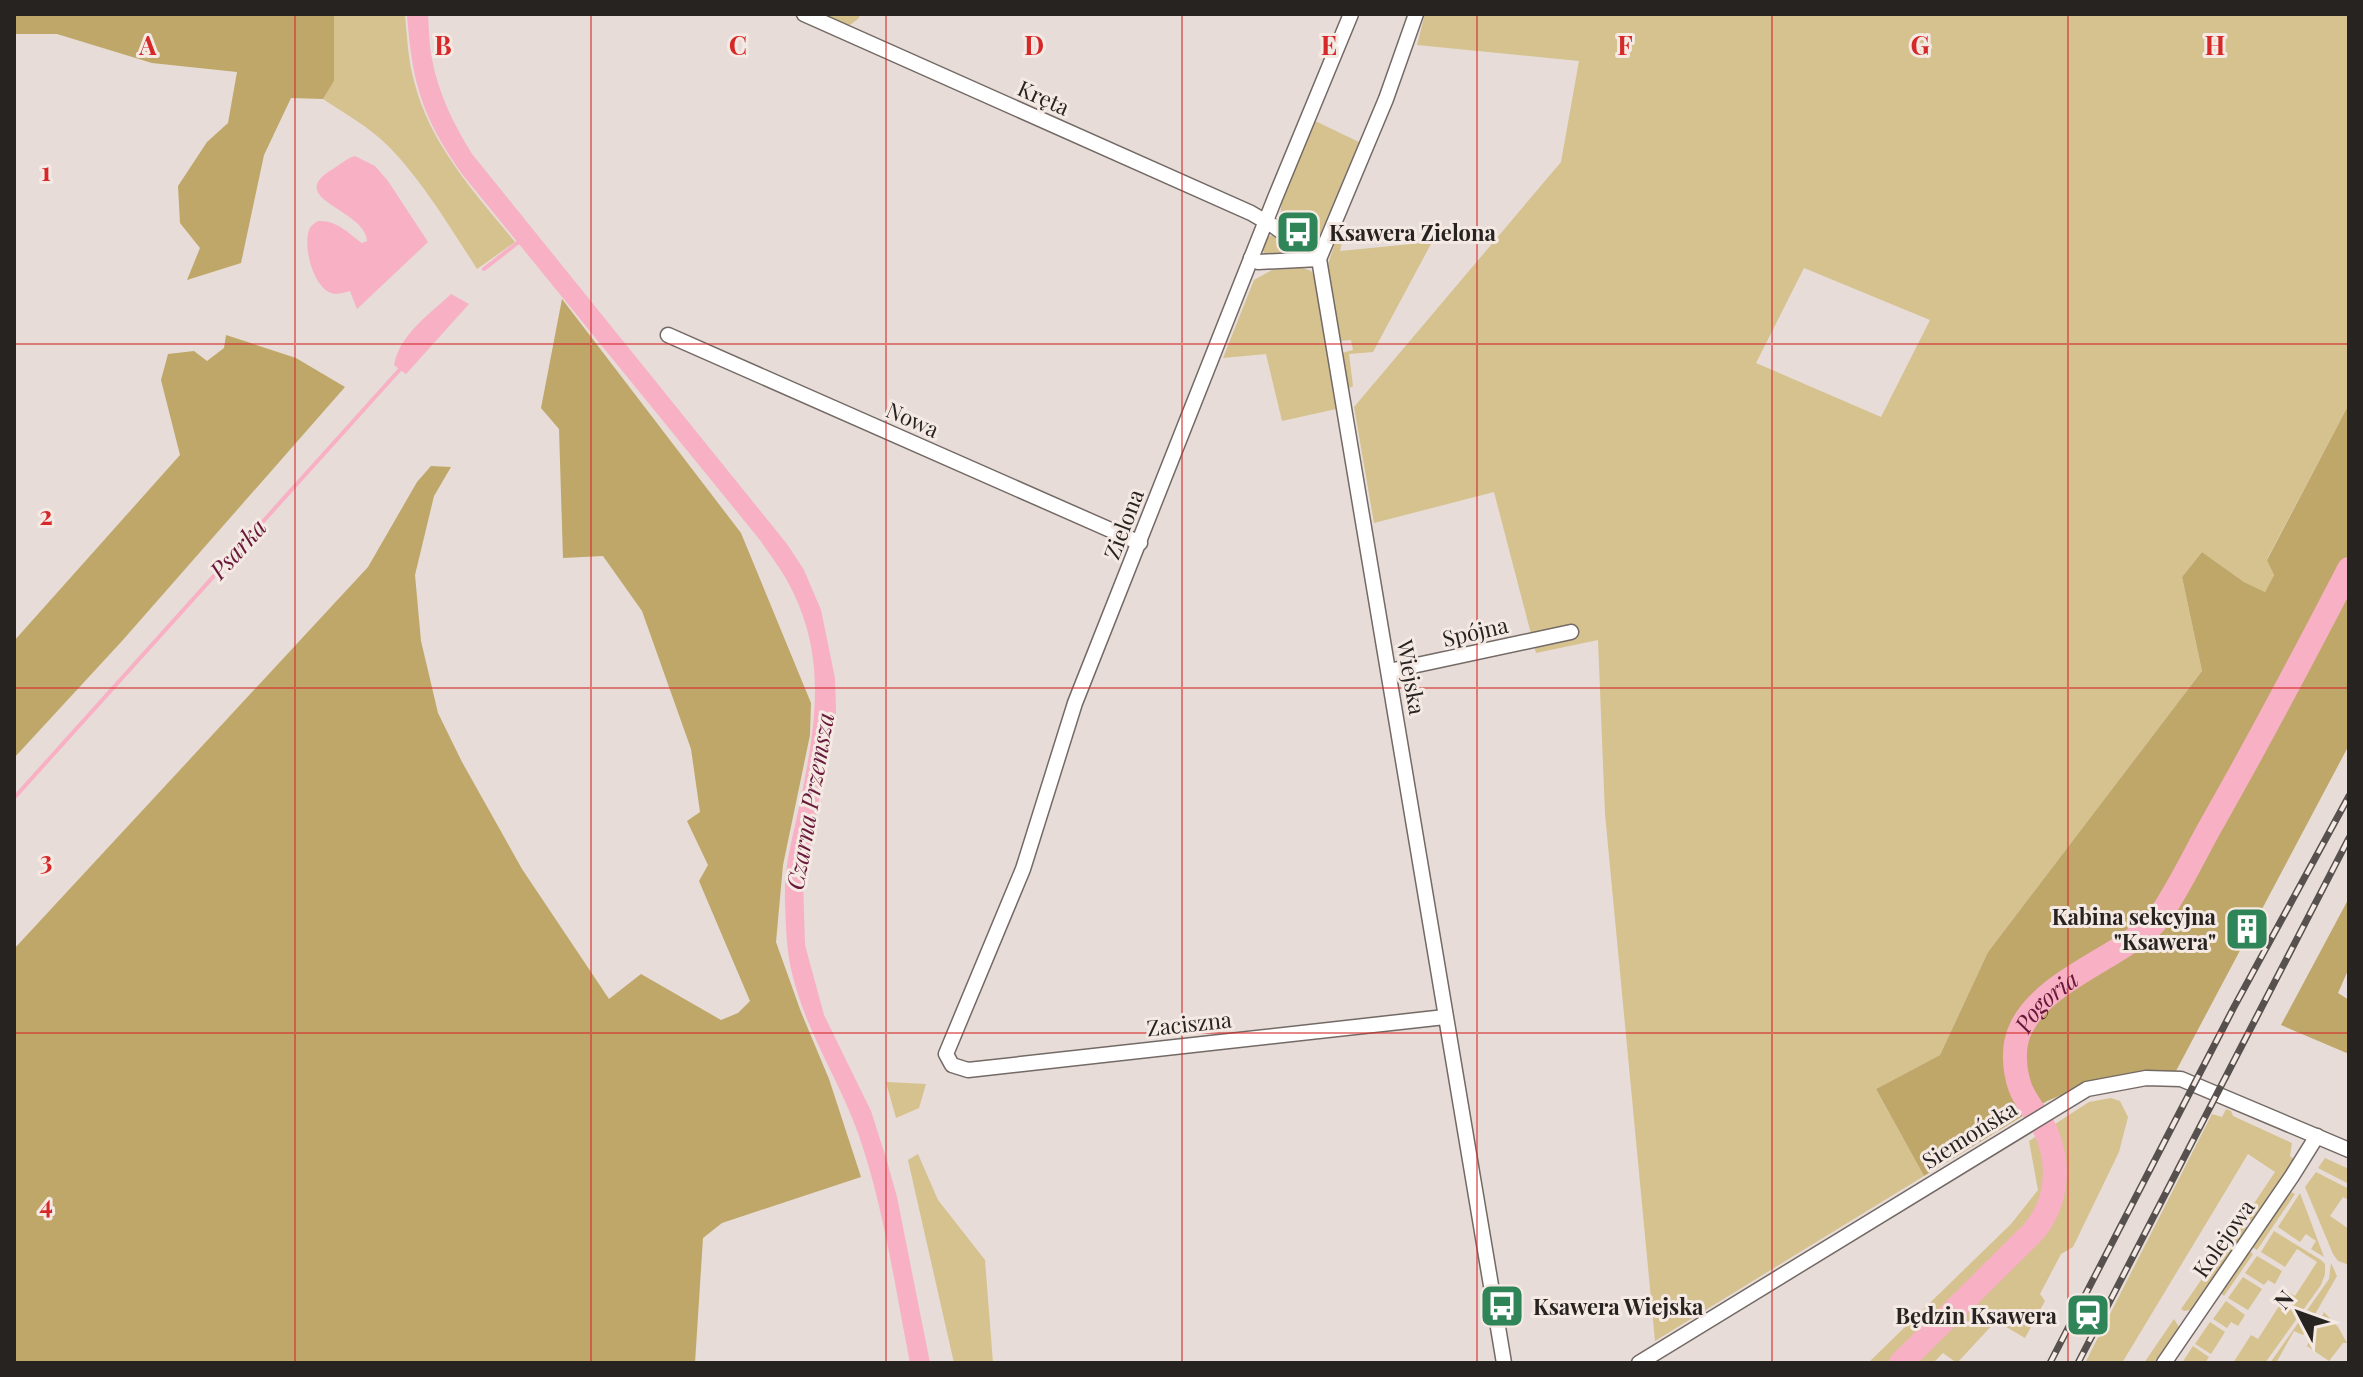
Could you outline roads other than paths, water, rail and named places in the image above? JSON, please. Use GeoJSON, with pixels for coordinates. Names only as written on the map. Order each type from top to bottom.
{"type":"FeatureCollection","features":[{"type":"Feature","properties":{"kind":"street","name":"Kręta"},"geometry":{"type":"LineString","coordinates":[[804,14],[1266,221],[1319,259]]}},
{"type":"Feature","properties":{"kind":"street","name":"Zielona"},"geometry":{"type":"LineString","coordinates":[[946,1054],[1023,869],[1075,703],[1351,14]]}},
{"type":"Feature","properties":{"kind":"street"},"geometry":{"type":"LineString","coordinates":[[1251,258],[1258,262],[1319,259],[1386,99],[1416,14]]}},
{"type":"Feature","properties":{"kind":"street","name":"Wiejska"},"geometry":{"type":"LineString","coordinates":[[1319,259],[1504,1363]]}},
{"type":"Feature","properties":{"kind":"street","name":"Nowa"},"geometry":{"type":"LineString","coordinates":[[668,335],[1140,543]]}},
{"type":"Feature","properties":{"kind":"street","name":"Spójna"},"geometry":{"type":"LineString","coordinates":[[1389,671],[1571,632]]}},
{"type":"Feature","properties":{"kind":"street","name":"Zaciszna"},"geometry":{"type":"LineString","coordinates":[[946,1054],[952,1065],[968,1070],[1445,1017]]}},
{"type":"Feature","properties":{"kind":"street","name":"Siemońska"},"geometry":{"type":"LineString","coordinates":[[1639,1363],[2087,1089],[2146,1078],[2173,1078],[2194,1083],[2349,1150]]}},
{"type":"Feature","properties":{"kind":"street","name":"Kolejowa"},"geometry":{"type":"LineString","coordinates":[[2164,1363],[2317,1136]]}},
{"type":"Feature","properties":{"kind":"water","name":"Czarna Przemsza"},"geometry":{"type":"Polygon","coordinates":[[[407,14],[428,14],[431,54],[438,84],[472,154],[787,544],[804,570],[821,610],[835,678],[836,712],[803,883],[805,945],[824,1015],[871,1111],[886,1158],[897,1197],[930,1363],[910,1363],[888,1247],[867,1161],[850,1113],[806,1018],[789,958],[786,874],[814,717],[814,665],[802,612],[787,580],[760,540],[448,154],[421,98],[412,60],[407,14]]]}},
{"type":"Feature","properties":{"kind":"water"},"geometry":{"type":"Polygon","coordinates":[[[355,156],[375,166],[388,181],[428,242],[357,309],[350,291],[331,293],[319,283],[307,246],[309,230],[318,221],[337,225],[362,243],[367,241],[354,220],[321,197],[317,188],[320,179],[355,156]]]}},
{"type":"Feature","properties":{"kind":"water"},"geometry":{"type":"Polygon","coordinates":[[[451,294],[469,304],[406,374],[394,365],[402,344],[416,326],[451,294]]]}},
{"type":"Feature","properties":{"kind":"waterway","name":"Psarka"},"geometry":{"type":"LineString","coordinates":[[484,269],[520,241]]}},
{"type":"Feature","properties":{"kind":"waterway","name":"Psarka"},"geometry":{"type":"LineString","coordinates":[[14,798],[403,366]]}},
{"type":"Feature","properties":{"kind":"waterway","name":"Pogoria"},"geometry":{"type":"LineString","coordinates":[[1901,1363],[2034,1231],[2047,1209],[2054,1185],[2054,1160],[2044,1128],[2018,1080],[2015,1050],[2021,1028],[2042,1000],[2134,939],[2157,920],[2249,758],[2349,569]]}},
{"type":"Feature","properties":{"kind":"railway"},"geometry":{"type":"LineString","coordinates":[[2050,1363],[2234,1007],[2349,796]]}},
{"type":"Feature","properties":{"kind":"railway"},"geometry":{"type":"LineString","coordinates":[[2078,1363],[2349,838]]}},
{"type":"Feature","properties":{"kind":"place","name":"Ksawera Zielona"},"geometry":{"type":"Point","coordinates":[1298,232]}},
{"type":"Feature","properties":{"kind":"place","name":"Kabina sekcyjna \"Ksawera\""},"geometry":{"type":"Point","coordinates":[2247,929]}},
{"type":"Feature","properties":{"kind":"place","name":"Ksawera Wiejska"},"geometry":{"type":"Point","coordinates":[1502,1306]}},
{"type":"Feature","properties":{"kind":"place","name":"Będzin Ksawera"},"geometry":{"type":"Point","coordinates":[2088,1315]}}]}
